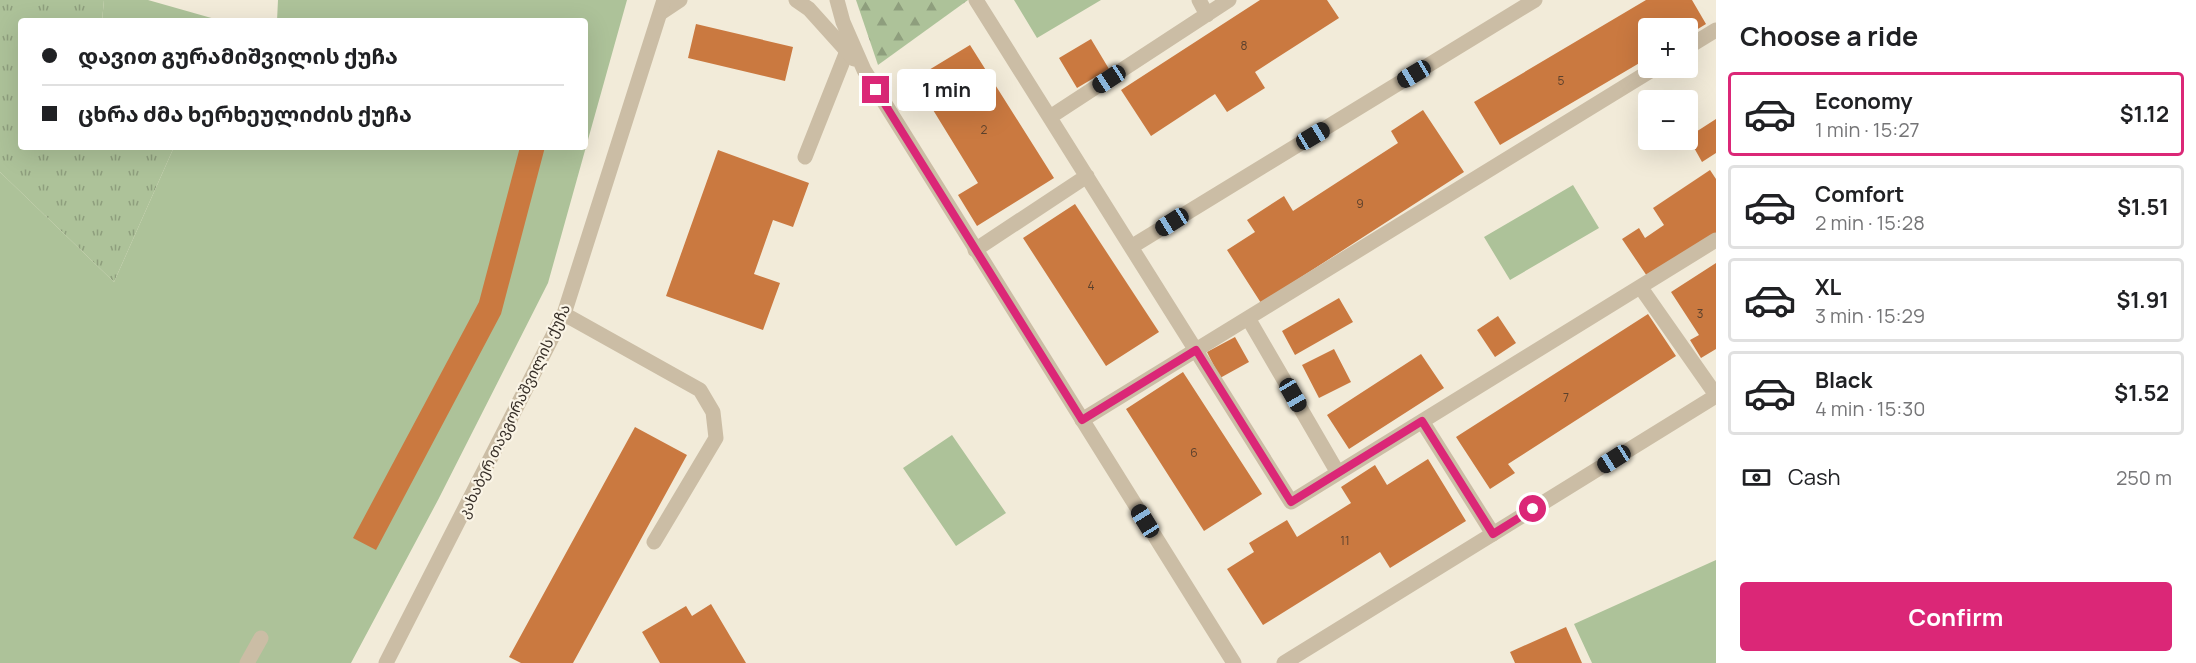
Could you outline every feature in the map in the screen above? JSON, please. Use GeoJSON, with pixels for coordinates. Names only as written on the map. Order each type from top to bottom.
{"type":"FeatureCollection","features":[{"type":"Feature","properties":{"kind":"street","name":"კახაბერ თავგორაშვილის ქუჩა"},"geometry":{"type":"LineString","coordinates":[[386,663],[564,314],[663,6],[680,0]]}},
{"type":"Feature","properties":{"kind":"street"},"geometry":{"type":"LineString","coordinates":[[796,0],[809,9],[864,70]]}},
{"type":"Feature","properties":{"kind":"street"},"geometry":{"type":"LineString","coordinates":[[837,0],[843,22],[864,70],[1234,663]]}},
{"type":"Feature","properties":{"kind":"street"},"geometry":{"type":"LineString","coordinates":[[976,0],[1291,502],[1716,240]]}},
{"type":"Feature","properties":{"kind":"street"},"geometry":{"type":"LineString","coordinates":[[1199,0],[1207,15]]}},
{"type":"Feature","properties":{"kind":"street"},"geometry":{"type":"LineString","coordinates":[[1050,117],[1229,0]]}},
{"type":"Feature","properties":{"kind":"street"},"geometry":{"type":"LineString","coordinates":[[1131,247],[1535,0]]}},
{"type":"Feature","properties":{"kind":"street"},"geometry":{"type":"LineString","coordinates":[[1698,41],[1716,30]]}},
{"type":"Feature","properties":{"kind":"street"},"geometry":{"type":"LineString","coordinates":[[805,157],[847,51]]}},
{"type":"Feature","properties":{"kind":"street"},"geometry":{"type":"LineString","coordinates":[[1082,420],[1639,78]]}},
{"type":"Feature","properties":{"kind":"street"},"geometry":{"type":"LineString","coordinates":[[975,250],[1087,176]]}},
{"type":"Feature","properties":{"kind":"street"},"geometry":{"type":"LineString","coordinates":[[1284,663],[1716,395],[1641,288]]}},
{"type":"Feature","properties":{"kind":"street"},"geometry":{"type":"LineString","coordinates":[[564,314],[700,390],[713,412],[716,438],[654,542]]}},
{"type":"Feature","properties":{"kind":"street"},"geometry":{"type":"LineString","coordinates":[[1248,318],[1338,473]]}},
{"type":"Feature","properties":{"kind":"street"},"geometry":{"type":"LineString","coordinates":[[1422,421],[1493,534]]}},
{"type":"Feature","properties":{"kind":"street"},"geometry":{"type":"LineString","coordinates":[[247,663],[261,638]]}},
{"type":"Feature","properties":{"kind":"green space"},"geometry":{"type":"Polygon","coordinates":[[[0,0],[104,0],[102,18],[18,18],[18,150],[173,150],[114,282],[0,172],[0,0]]]}},
{"type":"Feature","properties":{"kind":"green space"},"geometry":{"type":"Polygon","coordinates":[[[104,0],[148,0],[211,18],[102,18],[104,0]]]}},
{"type":"Feature","properties":{"kind":"green space"},"geometry":{"type":"Polygon","coordinates":[[[278,0],[627,0],[588,140],[588,18],[277,18],[278,0]]]}},
{"type":"Feature","properties":{"kind":"green space"},"geometry":{"type":"Polygon","coordinates":[[[856,0],[968,0],[878,65],[856,0]]]}},
{"type":"Feature","properties":{"kind":"green space"},"geometry":{"type":"Polygon","coordinates":[[[1014,0],[1101,0],[1037,38],[1014,0]]]}},
{"type":"Feature","properties":{"kind":"green space"},"geometry":{"type":"Polygon","coordinates":[[[173,150],[585,150],[548,283],[438,500],[351,663],[0,663],[0,172],[114,282],[173,150]]]}},
{"type":"Feature","properties":{"kind":"green space"},"geometry":{"type":"Polygon","coordinates":[[[1573,185],[1599,228],[1510,280],[1484,237],[1573,185]]]}},
{"type":"Feature","properties":{"kind":"green space"},"geometry":{"type":"Polygon","coordinates":[[[952,435],[1006,513],[956,546],[903,468],[952,435]]]}},
{"type":"Feature","properties":{"kind":"green space"},"geometry":{"type":"Polygon","coordinates":[[[1716,560],[1716,663],[1592,663],[1574,624],[1716,560]]]}},
{"type":"Feature","properties":{"kind":"building"},"geometry":{"type":"Polygon","coordinates":[[[1260,0],[1327,0],[1339,18],[1255,72],[1265,88],[1227,112],[1215,94],[1151,136],[1121,90],[1260,0]]]}},
{"type":"Feature","properties":{"kind":"building"},"geometry":{"type":"Polygon","coordinates":[[[1646,0],[1692,0],[1706,24],[1698,29],[1698,18],[1638,18],[1638,64],[1500,145],[1474,102],[1646,0]]]}},
{"type":"Feature","properties":{"kind":"building"},"geometry":{"type":"Polygon","coordinates":[[[696,24],[793,47],[785,81],[688,58],[696,24]]]}},
{"type":"Feature","properties":{"kind":"building"},"geometry":{"type":"Polygon","coordinates":[[[1091,39],[1109,69],[1077,88],[1059,58],[1091,39]]]}},
{"type":"Feature","properties":{"kind":"building"},"geometry":{"type":"Polygon","coordinates":[[[970,45],[1054,178],[977,226],[958,195],[978,183],[914,79],[970,45]]]}},
{"type":"Feature","properties":{"kind":"building"},"geometry":{"type":"Polygon","coordinates":[[[1423,110],[1464,172],[1261,303],[1227,250],[1255,232],[1247,220],[1284,196],[1293,211],[1398,143],[1391,131],[1423,110]]]}},
{"type":"Feature","properties":{"kind":"building"},"geometry":{"type":"Polygon","coordinates":[[[1716,119],[1716,153],[1702,162],[1695,150],[1698,150],[1698,131],[1716,119]]]}},
{"type":"Feature","properties":{"kind":"building"},"geometry":{"type":"Polygon","coordinates":[[[519,150],[544,150],[501,314],[376,550],[353,538],[479,302],[519,150]]]}},
{"type":"Feature","properties":{"kind":"building"},"geometry":{"type":"Polygon","coordinates":[[[718,150],[809,183],[793,227],[773,220],[754,274],[780,283],[763,330],[666,296],[718,150]]]}},
{"type":"Feature","properties":{"kind":"building"},"geometry":{"type":"Polygon","coordinates":[[[1710,170],[1716,179],[1716,235],[1649,279],[1622,239],[1639,228],[1645,238],[1664,225],[1653,208],[1710,170]]]}},
{"type":"Feature","properties":{"kind":"building"},"geometry":{"type":"Polygon","coordinates":[[[1075,204],[1159,332],[1106,366],[1023,238],[1075,204]]]}},
{"type":"Feature","properties":{"kind":"building"},"geometry":{"type":"Polygon","coordinates":[[[1716,263],[1716,349],[1701,358],[1690,340],[1699,335],[1671,292],[1716,263]]]}},
{"type":"Feature","properties":{"kind":"building"},"geometry":{"type":"Polygon","coordinates":[[[1339,298],[1353,322],[1295,355],[1282,331],[1339,298]]]}},
{"type":"Feature","properties":{"kind":"building"},"geometry":{"type":"Polygon","coordinates":[[[1648,314],[1676,356],[1508,464],[1515,473],[1490,489],[1456,437],[1648,314]]]}},
{"type":"Feature","properties":{"kind":"building"},"geometry":{"type":"Polygon","coordinates":[[[1498,316],[1516,343],[1495,357],[1477,330],[1498,316]]]}},
{"type":"Feature","properties":{"kind":"building"},"geometry":{"type":"Polygon","coordinates":[[[1235,337],[1249,362],[1220,378],[1207,352],[1235,337]]]}},
{"type":"Feature","properties":{"kind":"building"},"geometry":{"type":"Polygon","coordinates":[[[1334,349],[1351,382],[1319,398],[1302,365],[1334,349]]]}},
{"type":"Feature","properties":{"kind":"building"},"geometry":{"type":"Polygon","coordinates":[[[1421,354],[1444,388],[1349,449],[1327,415],[1421,354]]]}},
{"type":"Feature","properties":{"kind":"building"},"geometry":{"type":"Polygon","coordinates":[[[1183,372],[1262,494],[1204,531],[1126,409],[1183,372]]]}},
{"type":"Feature","properties":{"kind":"building"},"geometry":{"type":"Polygon","coordinates":[[[635,427],[687,455],[573,663],[521,663],[509,657],[635,427]]]}},
{"type":"Feature","properties":{"kind":"building"},"geometry":{"type":"Polygon","coordinates":[[[1428,459],[1466,521],[1390,568],[1380,552],[1263,625],[1227,569],[1254,552],[1249,543],[1287,520],[1297,537],[1351,503],[1341,487],[1375,465],[1387,485],[1428,459]]]}},
{"type":"Feature","properties":{"kind":"building"},"geometry":{"type":"Polygon","coordinates":[[[711,604],[746,663],[660,663],[642,632],[686,606],[692,616],[711,604]]]}},
{"type":"Feature","properties":{"kind":"building"},"geometry":{"type":"Polygon","coordinates":[[[1566,627],[1582,663],[1515,663],[1510,652],[1566,627]]]}},
{"type":"Feature","properties":{"kind":"route"},"geometry":{"type":"LineString","coordinates":[[876,90],[1082,420],[1196,350],[1291,502],[1422,421],[1493,534],[1533,509]]}}]}
